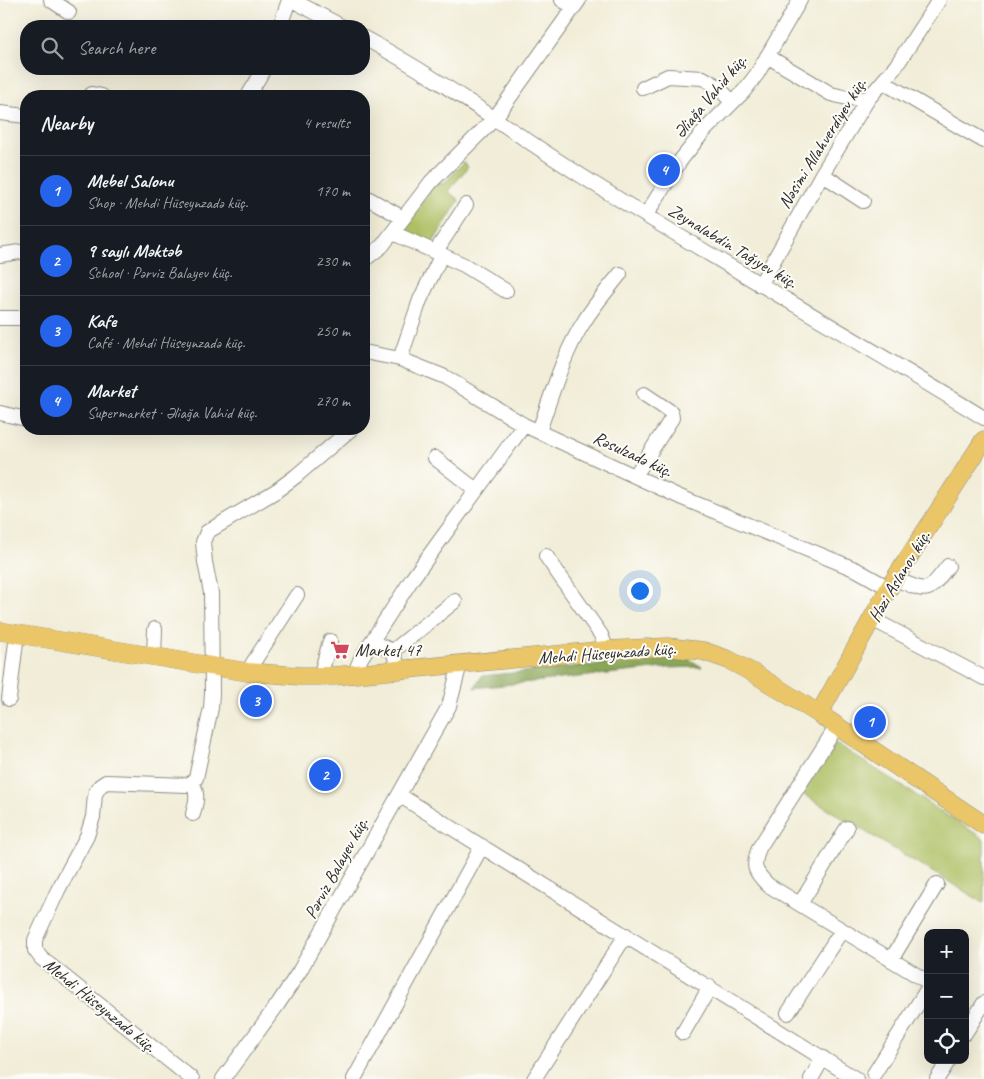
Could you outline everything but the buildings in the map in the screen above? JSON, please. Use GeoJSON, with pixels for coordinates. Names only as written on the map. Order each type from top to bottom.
{"type":"FeatureCollection","features":[{"type":"Feature","properties":{"kind":"main road","name":"Həzi Aslanov küç."},"geometry":{"type":"LineString","coordinates":[[819,714],[892,584],[984,440]]}},
{"type":"Feature","properties":{"kind":"main road","name":"Mehdi Hüseynzadə küç."},"geometry":{"type":"LineString","coordinates":[[9,632],[247,672],[320,677],[607,650],[666,647],[703,651],[729,660],[755,674],[819,714],[984,825]]}},
{"type":"Feature","properties":{"kind":"street"},"geometry":{"type":"LineString","coordinates":[[50,0],[69,12]]}},
{"type":"Feature","properties":{"kind":"street"},"geometry":{"type":"LineString","coordinates":[[283,20],[291,0],[329,20]]}},
{"type":"Feature","properties":{"kind":"street","name":"Əliağa Vahid küç."},"geometry":{"type":"LineString","coordinates":[[646,215],[680,161],[704,131],[757,74],[800,0]]}},
{"type":"Feature","properties":{"kind":"street","name":"Nəsimi Allahverdiyev küç."},"geometry":{"type":"LineString","coordinates":[[760,284],[822,174],[868,99],[915,39],[939,0]]}},
{"type":"Feature","properties":{"kind":"street"},"geometry":{"type":"LineString","coordinates":[[370,255],[382,246],[431,182],[495,118],[572,2]]}},
{"type":"Feature","properties":{"kind":"street","name":"Zeynalabdin Tağıyev küç."},"geometry":{"type":"LineString","coordinates":[[370,41],[402,59],[495,118],[568,168],[984,418]]}},
{"type":"Feature","properties":{"kind":"street"},"geometry":{"type":"LineString","coordinates":[[767,56],[832,94],[847,98],[868,99]]}},
{"type":"Feature","properties":{"kind":"street"},"geometry":{"type":"LineString","coordinates":[[252,90],[260,75]]}},
{"type":"Feature","properties":{"kind":"street"},"geometry":{"type":"LineString","coordinates":[[643,88],[668,76],[703,78],[717,86],[732,102]]}},
{"type":"Feature","properties":{"kind":"street"},"geometry":{"type":"LineString","coordinates":[[883,82],[984,141]]}},
{"type":"Feature","properties":{"kind":"street"},"geometry":{"type":"LineString","coordinates":[[0,113],[20,115]]}},
{"type":"Feature","properties":{"kind":"street"},"geometry":{"type":"LineString","coordinates":[[822,174],[864,201]]}},
{"type":"Feature","properties":{"kind":"street"},"geometry":{"type":"LineString","coordinates":[[370,199],[403,218]]}},
{"type":"Feature","properties":{"kind":"street"},"geometry":{"type":"LineString","coordinates":[[400,359],[420,300],[439,253],[466,205]]}},
{"type":"Feature","properties":{"kind":"street"},"geometry":{"type":"LineString","coordinates":[[392,233],[464,265],[506,291]]}},
{"type":"Feature","properties":{"kind":"street"},"geometry":{"type":"LineString","coordinates":[[0,255],[20,251]]}},
{"type":"Feature","properties":{"kind":"street"},"geometry":{"type":"LineString","coordinates":[[539,431],[556,380],[573,342],[585,320],[620,274]]}},
{"type":"Feature","properties":{"kind":"street"},"geometry":{"type":"LineString","coordinates":[[0,318],[20,318]]}},
{"type":"Feature","properties":{"kind":"street","name":"Rəsulzadə küç."},"geometry":{"type":"LineString","coordinates":[[370,353],[400,359],[445,377],[524,425],[680,497],[892,584],[924,590],[932,588],[948,566]]}},
{"type":"Feature","properties":{"kind":"street"},"geometry":{"type":"LineString","coordinates":[[635,476],[672,418],[671,412],[644,394]]}},
{"type":"Feature","properties":{"kind":"street"},"geometry":{"type":"LineString","coordinates":[[0,413],[20,418]]}},
{"type":"Feature","properties":{"kind":"street"},"geometry":{"type":"LineString","coordinates":[[354,675],[361,658],[412,579],[524,425]]}},
{"type":"Feature","properties":{"kind":"street"},"geometry":{"type":"LineString","coordinates":[[193,814],[198,798],[192,783],[196,778],[211,708],[213,620],[211,592],[203,542],[207,532],[276,491],[344,435]]}},
{"type":"Feature","properties":{"kind":"street"},"geometry":{"type":"LineString","coordinates":[[435,458],[476,490]]}},
{"type":"Feature","properties":{"kind":"street"},"geometry":{"type":"LineString","coordinates":[[546,556],[601,635],[607,650]]}},
{"type":"Feature","properties":{"kind":"street"},"geometry":{"type":"LineString","coordinates":[[247,672],[297,595]]}},
{"type":"Feature","properties":{"kind":"street"},"geometry":{"type":"LineString","coordinates":[[393,651],[456,601]]}},
{"type":"Feature","properties":{"kind":"street"},"geometry":{"type":"LineString","coordinates":[[872,619],[984,678]]}},
{"type":"Feature","properties":{"kind":"street"},"geometry":{"type":"LineString","coordinates":[[154,656],[155,630]]}},
{"type":"Feature","properties":{"kind":"street"},"geometry":{"type":"LineString","coordinates":[[9,632],[9,699]]}},
{"type":"Feature","properties":{"kind":"street"},"geometry":{"type":"LineString","coordinates":[[320,677],[330,641]]}},
{"type":"Feature","properties":{"kind":"street"},"geometry":{"type":"LineString","coordinates":[[371,642],[393,651]]}},
{"type":"Feature","properties":{"kind":"street"},"geometry":{"type":"LineString","coordinates":[[393,651],[399,670]]}},
{"type":"Feature","properties":{"kind":"street","name":"Pərviz Balayev küç."},"geometry":{"type":"LineString","coordinates":[[223,1079],[299,972],[449,706],[460,664]]}},
{"type":"Feature","properties":{"kind":"street"},"geometry":{"type":"LineString","coordinates":[[837,726],[759,848],[754,862],[756,874],[768,885],[924,980]]}},
{"type":"Feature","properties":{"kind":"street","name":"Mehdi Hüseynzadə küç."},"geometry":{"type":"LineString","coordinates":[[192,783],[186,785],[106,782],[100,786],[95,794],[93,817],[87,836],[58,890],[35,940],[35,950],[41,958],[192,1079]]}},
{"type":"Feature","properties":{"kind":"street"},"geometry":{"type":"LineString","coordinates":[[399,795],[856,1079]]}},
{"type":"Feature","properties":{"kind":"street"},"geometry":{"type":"LineString","coordinates":[[800,904],[847,828]]}},
{"type":"Feature","properties":{"kind":"street"},"geometry":{"type":"LineString","coordinates":[[354,1079],[482,846]]}},
{"type":"Feature","properties":{"kind":"street"},"geometry":{"type":"LineString","coordinates":[[891,960],[937,884]]}},
{"type":"Feature","properties":{"kind":"street"},"geometry":{"type":"LineString","coordinates":[[788,1013],[842,930]]}},
{"type":"Feature","properties":{"kind":"street"},"geometry":{"type":"LineString","coordinates":[[534,1079],[626,935]]}},
{"type":"Feature","properties":{"kind":"street"},"geometry":{"type":"LineString","coordinates":[[683,1033],[710,988]]}},
{"type":"Feature","properties":{"kind":"street"},"geometry":{"type":"LineString","coordinates":[[874,1074],[924,994]]}},
{"type":"Feature","properties":{"kind":"street"},"geometry":{"type":"LineString","coordinates":[[969,1027],[984,1003]]}},
{"type":"Feature","properties":{"kind":"street"},"geometry":{"type":"LineString","coordinates":[[811,1079],[823,1058]]}},
{"type":"Feature","properties":{"kind":"street"},"geometry":{"type":"LineString","coordinates":[[937,1079],[946,1064]]}},
{"type":"Feature","properties":{"kind":"green space"},"geometry":{"type":"Polygon","coordinates":[[[464,162],[468,167],[448,191],[459,200],[432,244],[401,231],[436,183],[444,184],[464,162]]]}},
{"type":"Feature","properties":{"kind":"green space"},"geometry":{"type":"Polygon","coordinates":[[[684,656],[702,667],[664,668],[474,688],[482,676],[684,656]]]}},
{"type":"Feature","properties":{"kind":"green space"},"geometry":{"type":"Polygon","coordinates":[[[835,743],[984,839],[984,903],[801,793],[835,743]]]}},
{"type":"Feature","properties":{"kind":"place","name":"Market"},"geometry":{"type":"Point","coordinates":[664,170]}},
{"type":"Feature","properties":{"kind":"place","name":"Market 47"},"geometry":{"type":"Point","coordinates":[340,650]}},
{"type":"Feature","properties":{"kind":"place","name":"Kafe"},"geometry":{"type":"Point","coordinates":[256,701]}},
{"type":"Feature","properties":{"kind":"place","name":"Mebel Salonu"},"geometry":{"type":"Point","coordinates":[870,722]}},
{"type":"Feature","properties":{"kind":"place","name":"9 saylı Məktəb"},"geometry":{"type":"Point","coordinates":[325,775]}}]}
